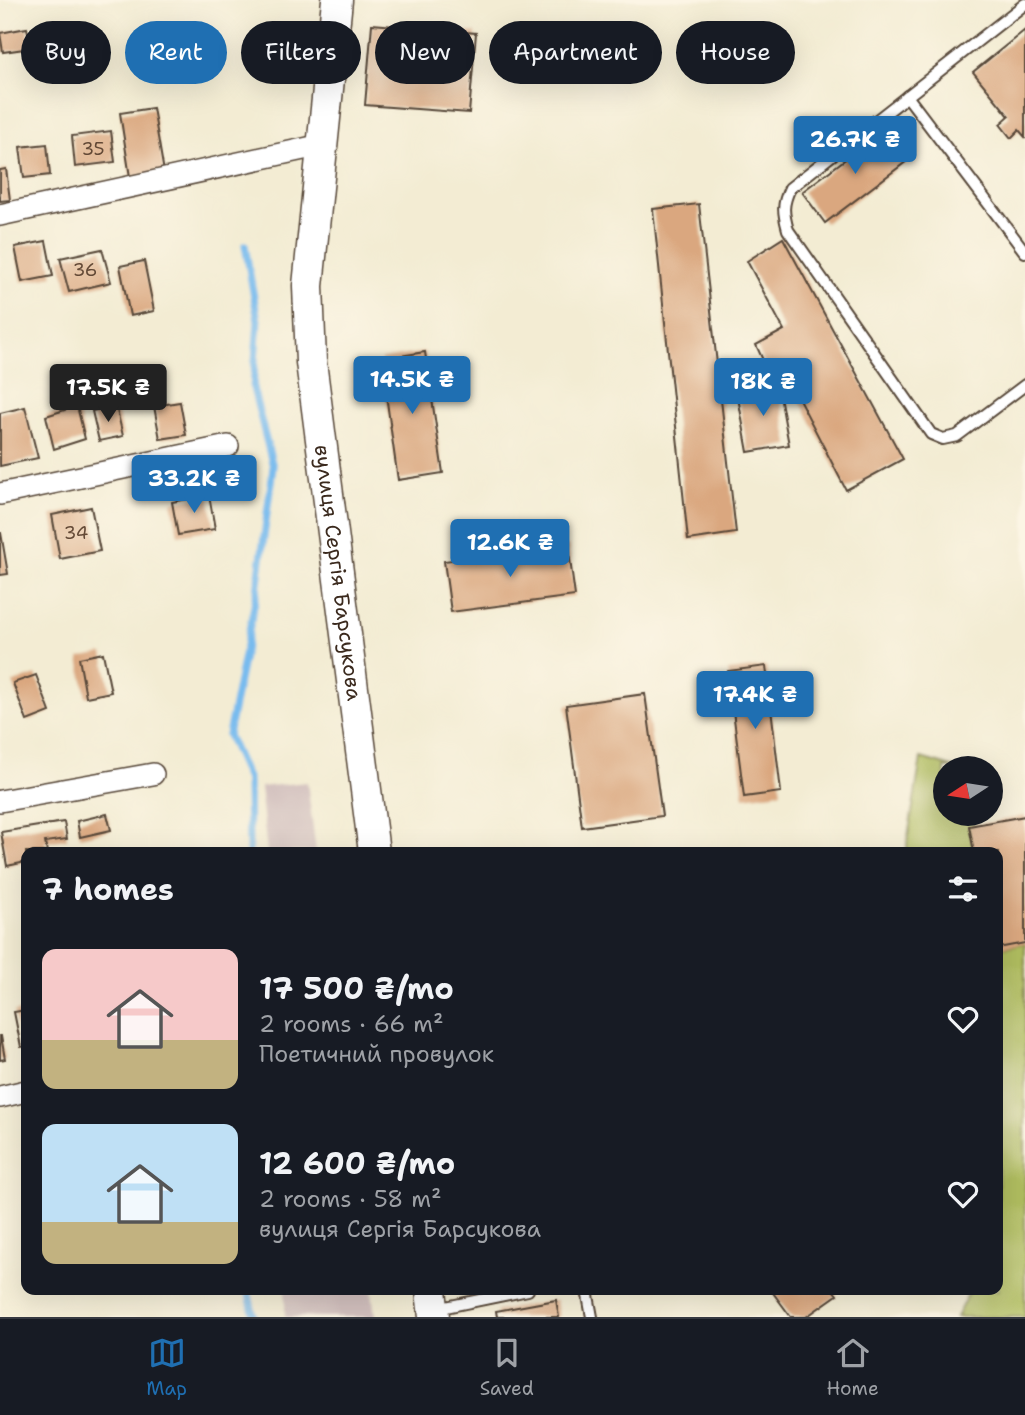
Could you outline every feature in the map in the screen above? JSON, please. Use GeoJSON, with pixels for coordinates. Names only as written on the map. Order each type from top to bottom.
{"type":"FeatureCollection","features":[{"type":"Feature","properties":{"kind":"main road","name":"вулиця Сергія Барсукова"},"geometry":{"type":"LineString","coordinates":[[337,0],[308,286],[311,362],[373,847]]}},
{"type":"Feature","properties":{"kind":"street"},"geometry":{"type":"LineString","coordinates":[[0,215],[322,145]]}},
{"type":"Feature","properties":{"kind":"street"},"geometry":{"type":"LineString","coordinates":[[0,494],[228,446]]}},
{"type":"Feature","properties":{"kind":"street"},"geometry":{"type":"LineString","coordinates":[[0,801],[153,774]]}},
{"type":"Feature","properties":{"kind":"street"},"geometry":{"type":"LineString","coordinates":[[0,1097],[21,1092]]}},
{"type":"Feature","properties":{"kind":"lane"},"geometry":{"type":"LineString","coordinates":[[1025,4],[790,188],[783,212],[788,230],[931,434],[943,439],[957,436],[1025,385]]}},
{"type":"Feature","properties":{"kind":"lane"},"geometry":{"type":"LineString","coordinates":[[906,96],[1025,252]]}},
{"type":"Feature","properties":{"kind":"lane"},"geometry":{"type":"LineString","coordinates":[[433,1306],[498,1295]]}},
{"type":"Feature","properties":{"kind":"lane"},"geometry":{"type":"LineString","coordinates":[[588,1295],[592,1317]]}},
{"type":"Feature","properties":{"kind":"shaded area"},"geometry":{"type":"Polygon","coordinates":[[[307,782],[315,847],[266,847],[260,787],[307,782]]]}},
{"type":"Feature","properties":{"kind":"shaded area"},"geometry":{"type":"Polygon","coordinates":[[[285,1295],[373,1295],[375,1317],[285,1317],[285,1295]]]}},
{"type":"Feature","properties":{"kind":"green space"},"geometry":{"type":"Polygon","coordinates":[[[921,758],[933,762],[933,826],[970,826],[973,847],[907,847],[921,758]]]}},
{"type":"Feature","properties":{"kind":"green space"},"geometry":{"type":"Polygon","coordinates":[[[1025,943],[1025,1317],[956,1317],[967,1295],[1003,1295],[1003,947],[1025,943]]]}},
{"type":"Feature","properties":{"kind":"building"},"geometry":{"type":"Polygon","coordinates":[[[372,24],[375,24],[375,84],[472,84],[469,113],[365,105],[372,24]]]}},
{"type":"Feature","properties":{"kind":"building"},"geometry":{"type":"Polygon","coordinates":[[[21,29],[21,49],[3,52],[0,33],[21,29]]]}},
{"type":"Feature","properties":{"kind":"building"},"geometry":{"type":"Polygon","coordinates":[[[1025,30],[1025,137],[1019,130],[1011,138],[1000,124],[1009,116],[973,72],[1025,30]]]}},
{"type":"Feature","properties":{"kind":"building"},"geometry":{"type":"Polygon","coordinates":[[[153,108],[164,172],[130,177],[120,113],[153,108]]]}},
{"type":"Feature","properties":{"kind":"building"},"geometry":{"type":"Polygon","coordinates":[[[884,130],[907,161],[825,223],[802,192],[884,130]]]}},
{"type":"Feature","properties":{"kind":"building"},"geometry":{"type":"Polygon","coordinates":[[[111,131],[115,162],[75,167],[72,136],[111,131]]]}},
{"type":"Feature","properties":{"kind":"building"},"geometry":{"type":"Polygon","coordinates":[[[47,144],[50,175],[24,178],[20,147],[47,144]]]}},
{"type":"Feature","properties":{"kind":"building"},"geometry":{"type":"Polygon","coordinates":[[[6,169],[10,200],[0,201],[0,170],[6,169]]]}},
{"type":"Feature","properties":{"kind":"building"},"geometry":{"type":"Polygon","coordinates":[[[699,204],[736,533],[688,540],[653,209],[699,204]]]}},
{"type":"Feature","properties":{"kind":"building"},"geometry":{"type":"Polygon","coordinates":[[[783,238],[903,459],[846,490],[781,364],[768,371],[756,345],[784,330],[747,261],[783,238]]]}},
{"type":"Feature","properties":{"kind":"building"},"geometry":{"type":"Polygon","coordinates":[[[46,241],[53,276],[22,282],[15,247],[46,241]]]}},
{"type":"Feature","properties":{"kind":"building"},"geometry":{"type":"Polygon","coordinates":[[[102,249],[111,282],[69,292],[60,258],[102,249]]]}},
{"type":"Feature","properties":{"kind":"building"},"geometry":{"type":"Polygon","coordinates":[[[144,261],[154,311],[130,316],[120,266],[144,261]]]}},
{"type":"Feature","properties":{"kind":"building"},"geometry":{"type":"Polygon","coordinates":[[[425,352],[443,473],[398,480],[381,359],[425,352]]]}},
{"type":"Feature","properties":{"kind":"building"},"geometry":{"type":"Polygon","coordinates":[[[778,385],[789,445],[748,452],[737,392],[778,385]]]}},
{"type":"Feature","properties":{"kind":"building"},"geometry":{"type":"Polygon","coordinates":[[[180,402],[186,435],[160,439],[154,406],[180,402]]]}},
{"type":"Feature","properties":{"kind":"building"},"geometry":{"type":"Polygon","coordinates":[[[77,406],[85,439],[54,449],[46,416],[77,406]]]}},
{"type":"Feature","properties":{"kind":"building"},"geometry":{"type":"Polygon","coordinates":[[[116,406],[123,436],[99,441],[92,411],[116,406]]]}},
{"type":"Feature","properties":{"kind":"building"},"geometry":{"type":"Polygon","coordinates":[[[25,407],[38,458],[0,466],[0,413],[25,407]]]}},
{"type":"Feature","properties":{"kind":"building"},"geometry":{"type":"Polygon","coordinates":[[[209,495],[215,529],[178,535],[172,502],[209,495]]]}},
{"type":"Feature","properties":{"kind":"building"},"geometry":{"type":"Polygon","coordinates":[[[91,507],[100,551],[60,559],[52,515],[91,507]]]}},
{"type":"Feature","properties":{"kind":"building"},"geometry":{"type":"Polygon","coordinates":[[[0,533],[8,574],[0,575],[0,533]]]}},
{"type":"Feature","properties":{"kind":"building"},"geometry":{"type":"Polygon","coordinates":[[[568,545],[575,596],[451,612],[444,561],[568,545]]]}},
{"type":"Feature","properties":{"kind":"building"},"geometry":{"type":"Polygon","coordinates":[[[103,653],[111,692],[86,697],[79,658],[103,653]]]}},
{"type":"Feature","properties":{"kind":"building"},"geometry":{"type":"Polygon","coordinates":[[[766,666],[781,792],[744,797],[728,671],[766,666]]]}},
{"type":"Feature","properties":{"kind":"building"},"geometry":{"type":"Polygon","coordinates":[[[36,675],[50,712],[27,721],[13,683],[36,675]]]}},
{"type":"Feature","properties":{"kind":"building"},"geometry":{"type":"Polygon","coordinates":[[[645,694],[662,816],[582,827],[566,705],[645,694]]]}},
{"type":"Feature","properties":{"kind":"building"},"geometry":{"type":"Polygon","coordinates":[[[107,814],[111,830],[80,837],[77,821],[107,814]]]}},
{"type":"Feature","properties":{"kind":"building"},"geometry":{"type":"Polygon","coordinates":[[[1025,816],[1025,943],[1003,947],[1003,847],[973,847],[969,826],[1003,826],[1003,820],[1025,816]]]}},
{"type":"Feature","properties":{"kind":"building"},"geometry":{"type":"Polygon","coordinates":[[[64,822],[67,839],[45,842],[46,847],[21,847],[21,863],[7,866],[1,832],[64,822]]]}},
{"type":"Feature","properties":{"kind":"building"},"geometry":{"type":"Polygon","coordinates":[[[21,1011],[21,1047],[14,1012],[21,1011]]]}},
{"type":"Feature","properties":{"kind":"building"},"geometry":{"type":"Polygon","coordinates":[[[0,1036],[5,1059],[0,1060],[0,1036]]]}},
{"type":"Feature","properties":{"kind":"building"},"geometry":{"type":"Polygon","coordinates":[[[775,1295],[837,1295],[806,1317],[791,1317],[775,1295]]]}},
{"type":"Feature","properties":{"kind":"building"},"geometry":{"type":"Polygon","coordinates":[[[556,1300],[559,1317],[497,1317],[496,1311],[556,1300]]]}},
{"type":"Feature","properties":{"kind":"waterway"},"geometry":{"type":"LineString","coordinates":[[245,245],[258,321],[253,388],[273,467],[257,591],[228,735],[248,780],[249,847]]}},
{"type":"Feature","properties":{"kind":"waterway"},"geometry":{"type":"LineString","coordinates":[[249,1295],[254,1317]]}}]}
